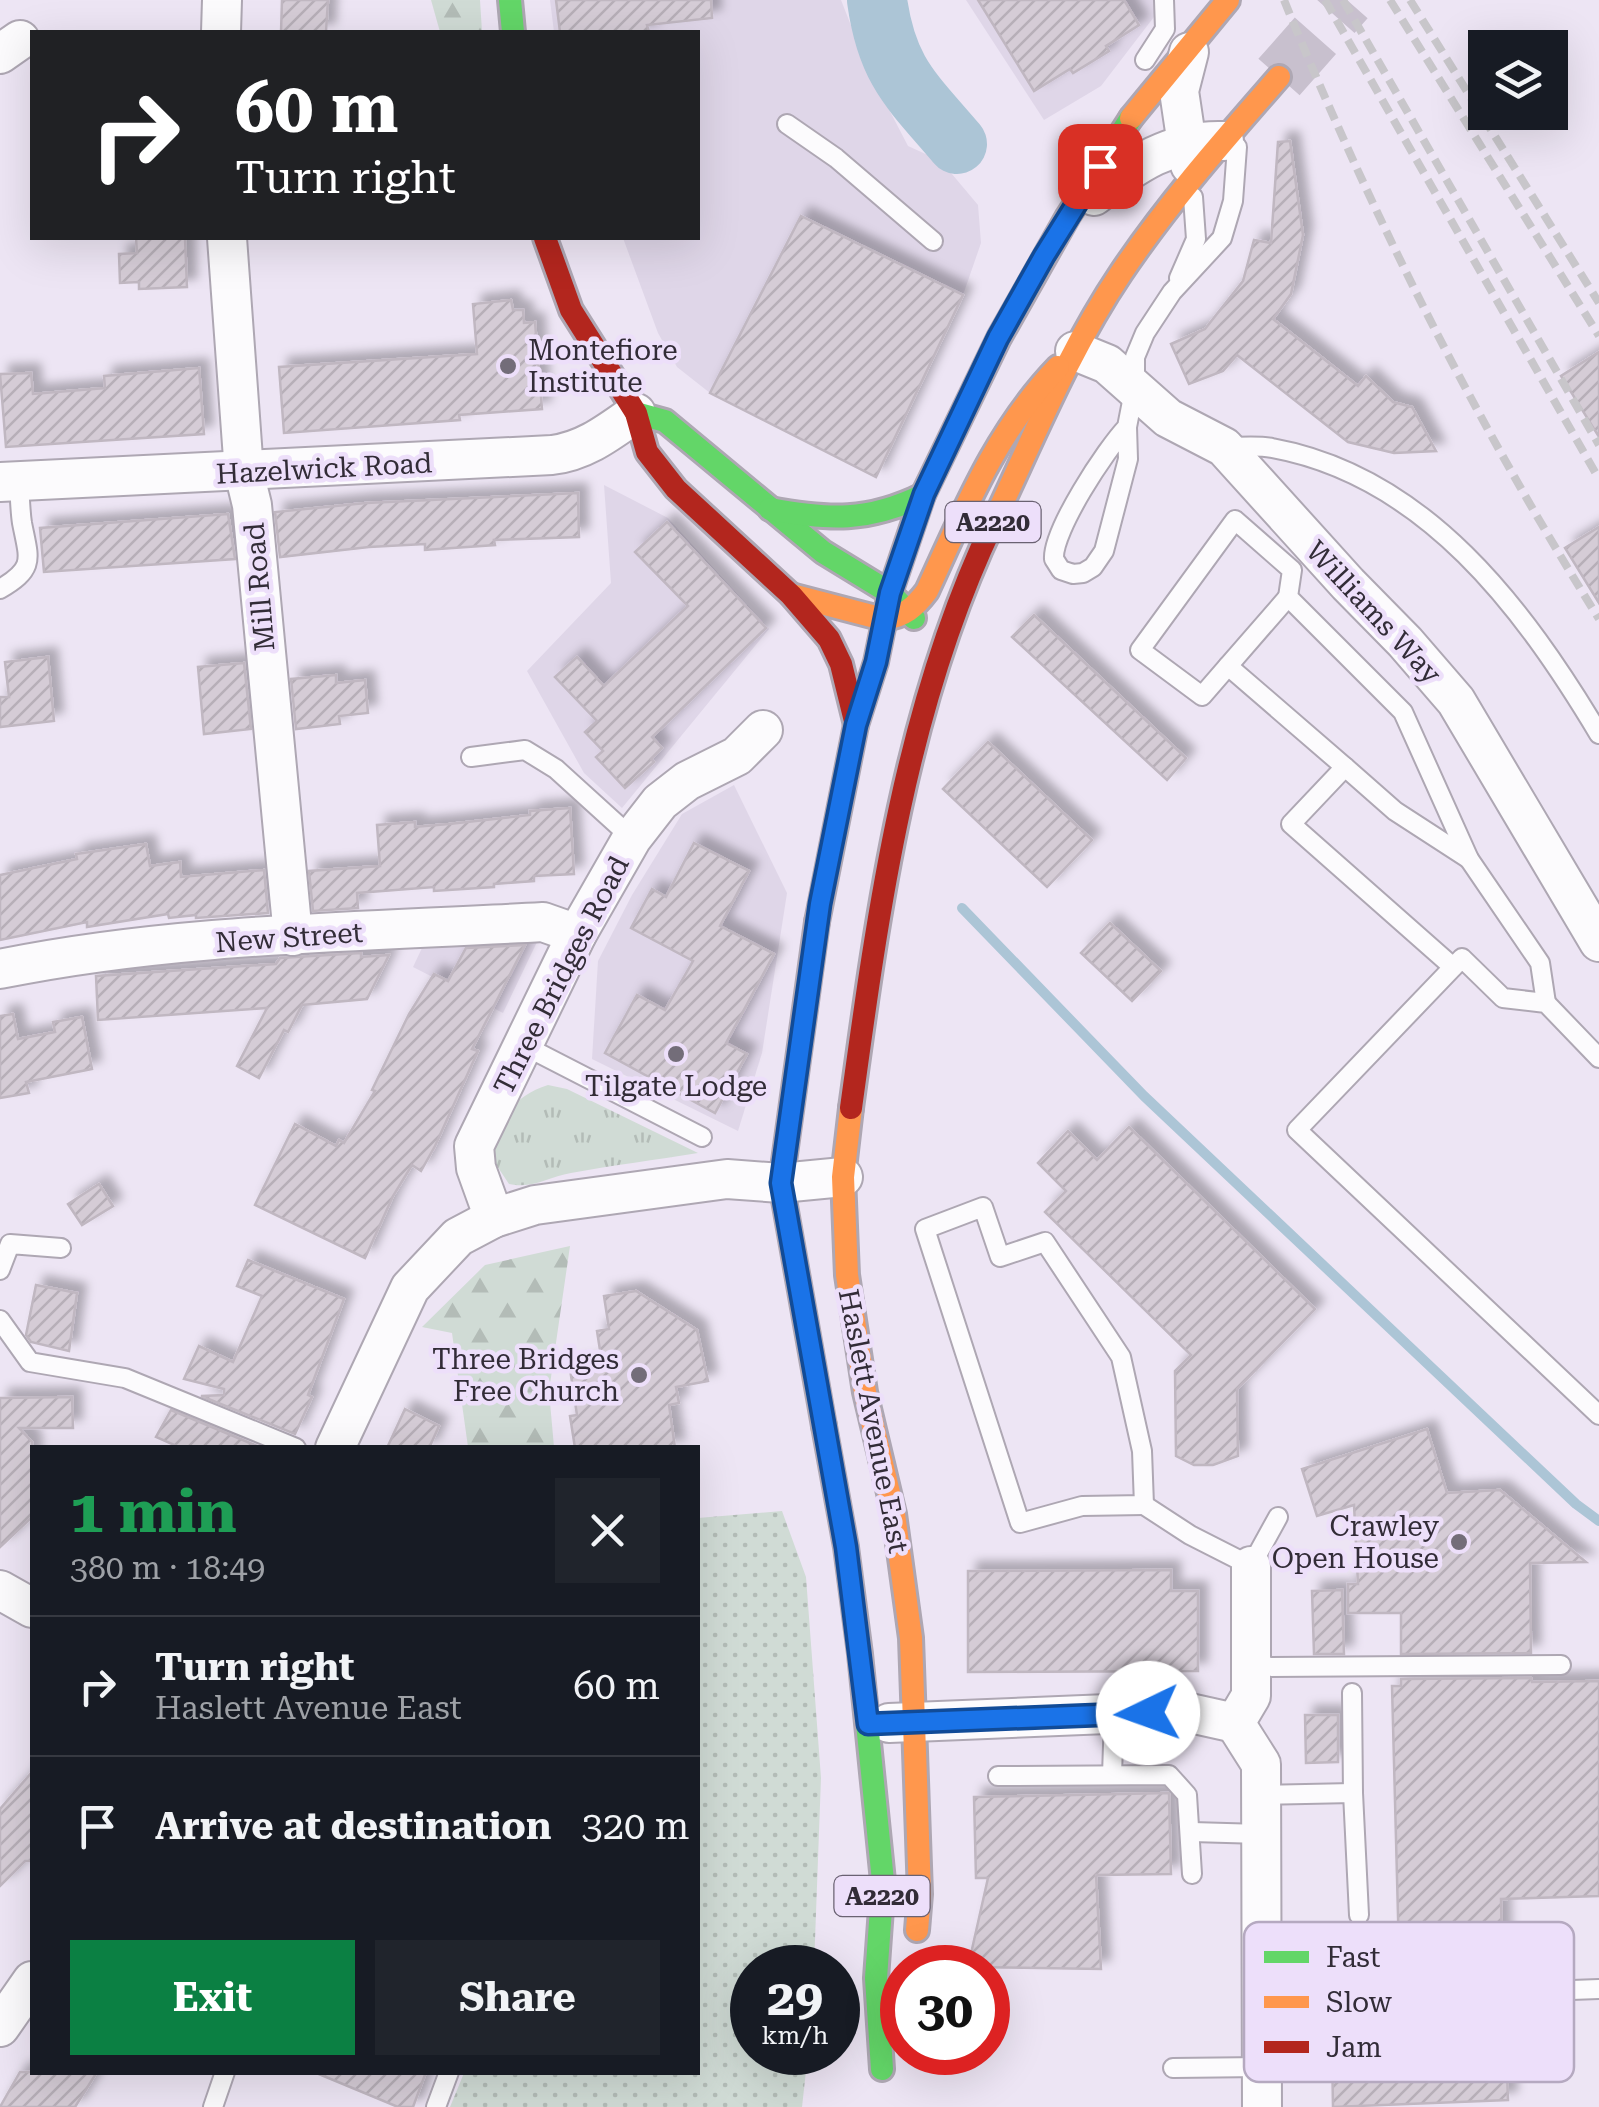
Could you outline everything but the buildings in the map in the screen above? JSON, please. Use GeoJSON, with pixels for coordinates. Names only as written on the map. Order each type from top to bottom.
{"type":"FeatureCollection","features":[{"type":"Feature","properties":{"kind":"main road"},"geometry":{"type":"LineString","coordinates":[[510,0],[513,30]]}},
{"type":"Feature","properties":{"kind":"main road","name":"Haslett Avenue East"},"geometry":{"type":"LineString","coordinates":[[881,2075],[880,2079],[876,1978],[883,1881],[868,1724],[846,1547],[781,1183],[820,904],[856,725],[876,662],[890,593],[924,494],[998,338],[1068,216],[1144,99],[1228,0]]}},
{"type":"Feature","properties":{"kind":"main road"},"geometry":{"type":"LineString","coordinates":[[1235,136],[1279,77]]}},
{"type":"Feature","properties":{"kind":"main road","name":"Haslett Avenue East"},"geometry":{"type":"LineString","coordinates":[[915,1945],[920,1894],[911,1638],[894,1514],[865,1392],[847,1276],[844,1177],[886,874],[927,700],[976,556],[1075,351],[1189,161]]}},
{"type":"Feature","properties":{"kind":"main road"},"geometry":{"type":"LineString","coordinates":[[546,240],[571,310],[636,414],[646,452],[676,490],[791,595],[829,639],[842,664],[856,725]]}},
{"type":"Feature","properties":{"kind":"main road","name":"Haslett Avenue East"},"geometry":{"type":"LineString","coordinates":[[911,612],[927,591],[1013,416],[1034,389],[1075,351]]}},
{"type":"Feature","properties":{"kind":"main road"},"geometry":{"type":"LineString","coordinates":[[636,414],[665,421],[823,552],[890,593]]}},
{"type":"Feature","properties":{"kind":"main road"},"geometry":{"type":"LineString","coordinates":[[769,509],[830,520],[854,520],[884,513],[924,494]]}},
{"type":"Feature","properties":{"kind":"main road","name":"Haslett Avenue East"},"geometry":{"type":"LineString","coordinates":[[890,593],[911,612],[930,662],[927,700]]}},
{"type":"Feature","properties":{"kind":"main road"},"geometry":{"type":"LineString","coordinates":[[791,595],[883,619],[897,619],[911,612]]}},
{"type":"Feature","properties":{"kind":"street"},"geometry":{"type":"LineString","coordinates":[[221,30],[222,0]]}},
{"type":"Feature","properties":{"kind":"street"},"geometry":{"type":"LineString","coordinates":[[1189,161],[1179,91],[1192,41]]}},
{"type":"Feature","properties":{"kind":"street"},"geometry":{"type":"LineString","coordinates":[[1068,216],[1156,153],[1189,161],[1235,136]]}},
{"type":"Feature","properties":{"kind":"street","name":"Mill Road"},"geometry":{"type":"LineString","coordinates":[[227,240],[244,472],[252,505],[293,936]]}},
{"type":"Feature","properties":{"kind":"street","name":"Williams Way"},"geometry":{"type":"LineString","coordinates":[[1075,351],[1107,364],[1168,418],[1224,448],[1406,642],[1456,701],[1599,942]]}},
{"type":"Feature","properties":{"kind":"street","name":"Hazelwick Road"},"geometry":{"type":"LineString","coordinates":[[10,483],[572,453],[636,414]]}},
{"type":"Feature","properties":{"kind":"street","name":"Three Bridges Road"},"geometry":{"type":"LineString","coordinates":[[494,1218],[476,1168],[474,1146],[577,934],[632,838],[660,802],[687,782],[737,756],[763,730]]}},
{"type":"Feature","properties":{"kind":"street","name":"New Street"},"geometry":{"type":"LineString","coordinates":[[0,969],[86,952],[293,936],[543,922],[577,934]]}},
{"type":"Feature","properties":{"kind":"street"},"geometry":{"type":"LineString","coordinates":[[336,1445],[410,1288],[458,1237],[494,1218],[535,1205],[728,1179],[781,1183],[844,1177]]}},
{"type":"Feature","properties":{"kind":"street"},"geometry":{"type":"LineString","coordinates":[[1235,1724],[1251,1696],[1251,1566]]}},
{"type":"Feature","properties":{"kind":"street"},"geometry":{"type":"LineString","coordinates":[[0,1590],[30,1607]]}},
{"type":"Feature","properties":{"kind":"street"},"geometry":{"type":"LineString","coordinates":[[868,1724],[1181,1711],[1235,1724],[1261,1764],[1262,1922]]}},
{"type":"Feature","properties":{"kind":"lane"},"geometry":{"type":"LineString","coordinates":[[1144,99],[1141,67],[1165,30],[1164,0]]}},
{"type":"Feature","properties":{"kind":"lane"},"geometry":{"type":"LineString","coordinates":[[787,124],[836,158],[933,241]]}},
{"type":"Feature","properties":{"kind":"lane"},"geometry":{"type":"LineString","coordinates":[[1172,292],[1222,238],[1233,201],[1235,136]]}},
{"type":"Feature","properties":{"kind":"lane"},"geometry":{"type":"LineString","coordinates":[[1127,427],[1110,444],[1056,538],[1054,560],[1061,570],[1084,573],[1104,551],[1128,459],[1127,427],[1135,386],[1135,356],[1172,292],[1196,239],[1189,161]]}},
{"type":"Feature","properties":{"kind":"lane"},"geometry":{"type":"LineString","coordinates":[[1224,448],[1271,447],[1341,468],[1446,533],[1482,569],[1525,622],[1599,734]]}},
{"type":"Feature","properties":{"kind":"lane"},"geometry":{"type":"LineString","coordinates":[[0,589],[24,572],[30,558],[10,483]]}},
{"type":"Feature","properties":{"kind":"lane"},"geometry":{"type":"LineString","coordinates":[[1236,520],[1292,570],[1288,598],[1228,666],[1202,696],[1140,650],[1236,520]]}},
{"type":"Feature","properties":{"kind":"lane"},"geometry":{"type":"LineString","coordinates":[[1288,598],[1403,712],[1468,859],[1540,963],[1546,1003],[1598,1054]]}},
{"type":"Feature","properties":{"kind":"lane"},"geometry":{"type":"LineString","coordinates":[[1228,666],[1395,811],[1468,859]]}},
{"type":"Feature","properties":{"kind":"lane"},"geometry":{"type":"LineString","coordinates":[[471,758],[526,750],[556,769],[632,838]]}},
{"type":"Feature","properties":{"kind":"lane"},"geometry":{"type":"LineString","coordinates":[[1346,767],[1291,824],[1453,968]]}},
{"type":"Feature","properties":{"kind":"lane"},"geometry":{"type":"LineString","coordinates":[[1546,1003],[1503,998],[1462,958],[1297,1130],[1599,1415]]}},
{"type":"Feature","properties":{"kind":"lane"},"geometry":{"type":"LineString","coordinates":[[523,1045],[702,1137]]}},
{"type":"Feature","properties":{"kind":"lane"},"geometry":{"type":"LineString","coordinates":[[1144,1505],[1142,1451],[1121,1357],[1045,1242],[1000,1257],[984,1207],[925,1229],[1020,1523],[1082,1506],[1144,1505],[1190,1535],[1251,1566],[1278,1517]]}},
{"type":"Feature","properties":{"kind":"lane"},"geometry":{"type":"LineString","coordinates":[[0,1270],[10,1244],[60,1248]]}},
{"type":"Feature","properties":{"kind":"lane"},"geometry":{"type":"LineString","coordinates":[[0,1320],[30,1362],[124,1378],[189,1401],[289,1445]]}},
{"type":"Feature","properties":{"kind":"lane"},"geometry":{"type":"LineString","coordinates":[[1251,1667],[1561,1665]]}},
{"type":"Feature","properties":{"kind":"lane"},"geometry":{"type":"LineString","coordinates":[[1352,1693],[1358,1915]]}},
{"type":"Feature","properties":{"kind":"lane"},"geometry":{"type":"LineString","coordinates":[[1112,1775],[1114,1714]]}},
{"type":"Feature","properties":{"kind":"lane"},"geometry":{"type":"LineString","coordinates":[[998,1776],[1169,1775],[1187,1795],[1192,1874]]}},
{"type":"Feature","properties":{"kind":"lane"},"geometry":{"type":"LineString","coordinates":[[1261,1795],[1353,1793]]}},
{"type":"Feature","properties":{"kind":"lane"},"geometry":{"type":"LineString","coordinates":[[1192,1832],[1261,1834]]}},
{"type":"Feature","properties":{"kind":"lane"},"geometry":{"type":"LineString","coordinates":[[1574,1989],[1599,1988]]}},
{"type":"Feature","properties":{"kind":"lane"},"geometry":{"type":"LineString","coordinates":[[1173,2068],[1244,2068]]}},
{"type":"Feature","properties":{"kind":"lane"},"geometry":{"type":"LineString","coordinates":[[214,2107],[224,2075]]}},
{"type":"Feature","properties":{"kind":"lane"},"geometry":{"type":"LineString","coordinates":[[436,2107],[449,2075]]}},
{"type":"Feature","properties":{"kind":"shaded area"},"geometry":{"type":"Polygon","coordinates":[[[550,0],[841,0],[868,69],[908,146],[941,161],[978,205],[981,243],[963,295],[876,477],[710,393],[677,367],[658,333],[624,240],[700,240],[700,30],[554,30],[550,0]]]}},
{"type":"Feature","properties":{"kind":"shaded area"},"geometry":{"type":"Polygon","coordinates":[[[966,0],[1167,0],[1101,86],[1044,120],[966,0]]]}},
{"type":"Feature","properties":{"kind":"shaded area"},"geometry":{"type":"Polygon","coordinates":[[[604,485],[668,518],[769,629],[622,808],[584,773],[527,671],[611,583],[604,485]]]}},
{"type":"Feature","properties":{"kind":"shaded area"},"geometry":{"type":"Polygon","coordinates":[[[734,785],[787,893],[762,1053],[738,1131],[592,1059],[598,961],[632,895],[682,814],[734,785]]]}},
{"type":"Feature","properties":{"kind":"shaded area"},"geometry":{"type":"Polygon","coordinates":[[[538,940],[503,1013],[413,967],[422,948],[538,940]]]}},
{"type":"Feature","properties":{"kind":"green space"},"geometry":{"type":"Polygon","coordinates":[[[431,0],[480,0],[482,30],[439,30],[431,0]]]}},
{"type":"Feature","properties":{"kind":"green space"},"geometry":{"type":"Polygon","coordinates":[[[548,1085],[567,1089],[698,1153],[571,1173],[534,1184],[509,1184],[491,1157],[497,1132],[516,1103],[548,1085]]]}},
{"type":"Feature","properties":{"kind":"green space"},"geometry":{"type":"Polygon","coordinates":[[[570,1246],[549,1391],[554,1445],[468,1445],[452,1333],[422,1327],[485,1265],[570,1246]]]}},
{"type":"Feature","properties":{"kind":"green space"},"geometry":{"type":"Polygon","coordinates":[[[782,1511],[806,1577],[821,1778],[815,1945],[730,1945],[730,2075],[806,2075],[802,2107],[450,2107],[463,2075],[700,2075],[700,1518],[782,1511]]]}},
{"type":"Feature","properties":{"kind":"waterway"},"geometry":{"type":"LineString","coordinates":[[877,0],[881,25],[895,63],[957,144]]}},
{"type":"Feature","properties":{"kind":"waterway"},"geometry":{"type":"LineString","coordinates":[[962,908],[1144,1096],[1576,1504],[1599,1521]]}},
{"type":"Feature","properties":{"kind":"tunnel"},"geometry":{"type":"LineString","coordinates":[[1279,77],[1347,0]]}},
{"type":"Feature","properties":{"kind":"railway"},"geometry":{"type":"LineString","coordinates":[[1284,0],[1353,160],[1428,317],[1510,470],[1599,619]]}},
{"type":"Feature","properties":{"kind":"railway"},"geometry":{"type":"LineString","coordinates":[[1325,0],[1599,479]]}},
{"type":"Feature","properties":{"kind":"railway"},"geometry":{"type":"LineString","coordinates":[[1343,0],[1599,445]]}},
{"type":"Feature","properties":{"kind":"railway"},"geometry":{"type":"LineString","coordinates":[[1390,0],[1599,336]]}},
{"type":"Feature","properties":{"kind":"railway"},"geometry":{"type":"LineString","coordinates":[[1410,0],[1599,303]]}},
{"type":"Feature","properties":{"kind":"traffic: fast"},"geometry":{"type":"LineString","coordinates":[[510,0],[513,30]]}},
{"type":"Feature","properties":{"kind":"traffic: fast"},"geometry":{"type":"LineString","coordinates":[[817,922],[856,725],[876,662],[890,593],[923,495],[999,338],[1068,216],[1131,118]]}},
{"type":"Feature","properties":{"kind":"traffic: fast"},"geometry":{"type":"LineString","coordinates":[[636,413],[665,421],[823,552],[890,593],[914,618]]}},
{"type":"Feature","properties":{"kind":"traffic: fast"},"geometry":{"type":"LineString","coordinates":[[770,509],[848,516],[884,510],[923,495]]}},
{"type":"Feature","properties":{"kind":"traffic: fast"},"geometry":{"type":"LineString","coordinates":[[824,1426],[860,1654],[883,1881],[876,1978],[880,2039]]}},
{"type":"Feature","properties":{"kind":"traffic: slow"},"geometry":{"type":"LineString","coordinates":[[1131,118],[1228,0]]}},
{"type":"Feature","properties":{"kind":"traffic: slow"},"geometry":{"type":"LineString","coordinates":[[993,523],[1068,364],[1102,302],[1177,197],[1279,77]]}},
{"type":"Feature","properties":{"kind":"traffic: slow"},"geometry":{"type":"LineString","coordinates":[[791,595],[883,619],[913,606],[927,591],[999,445],[1058,367]]}},
{"type":"Feature","properties":{"kind":"traffic: slow"},"geometry":{"type":"LineString","coordinates":[[817,922],[781,1183],[824,1426]]}},
{"type":"Feature","properties":{"kind":"traffic: slow"},"geometry":{"type":"LineString","coordinates":[[851,1108],[843,1177],[847,1275],[865,1392],[894,1514],[911,1638],[920,1894],[917,1930]]}},
{"type":"Feature","properties":{"kind":"traffic: jam"},"geometry":{"type":"LineString","coordinates":[[546,240],[571,310],[636,413],[647,452],[676,489],[791,595],[829,639],[841,664],[856,725]]}},
{"type":"Feature","properties":{"kind":"traffic: jam"},"geometry":{"type":"LineString","coordinates":[[851,1108],[899,809],[938,663],[993,523]]}},
{"type":"Feature","properties":{"kind":"place","name":"Montefiore Institute"},"geometry":{"type":"Point","coordinates":[508,366]}},
{"type":"Feature","properties":{"kind":"place","name":"Tilgate Lodge"},"geometry":{"type":"Point","coordinates":[676,1054]}},
{"type":"Feature","properties":{"kind":"place","name":"Three Bridges Free Church"},"geometry":{"type":"Point","coordinates":[639,1375]}},
{"type":"Feature","properties":{"kind":"place","name":"Crawley Open House"},"geometry":{"type":"Point","coordinates":[1459,1542]}},
{"type":"Feature","properties":{"kind":"route"},"geometry":{"type":"LineString","coordinates":[[1100,166],[998,338],[924,494],[890,593],[876,662],[856,725],[820,904],[781,1183],[846,1547],[868,1724],[1148,1713]]}}]}
